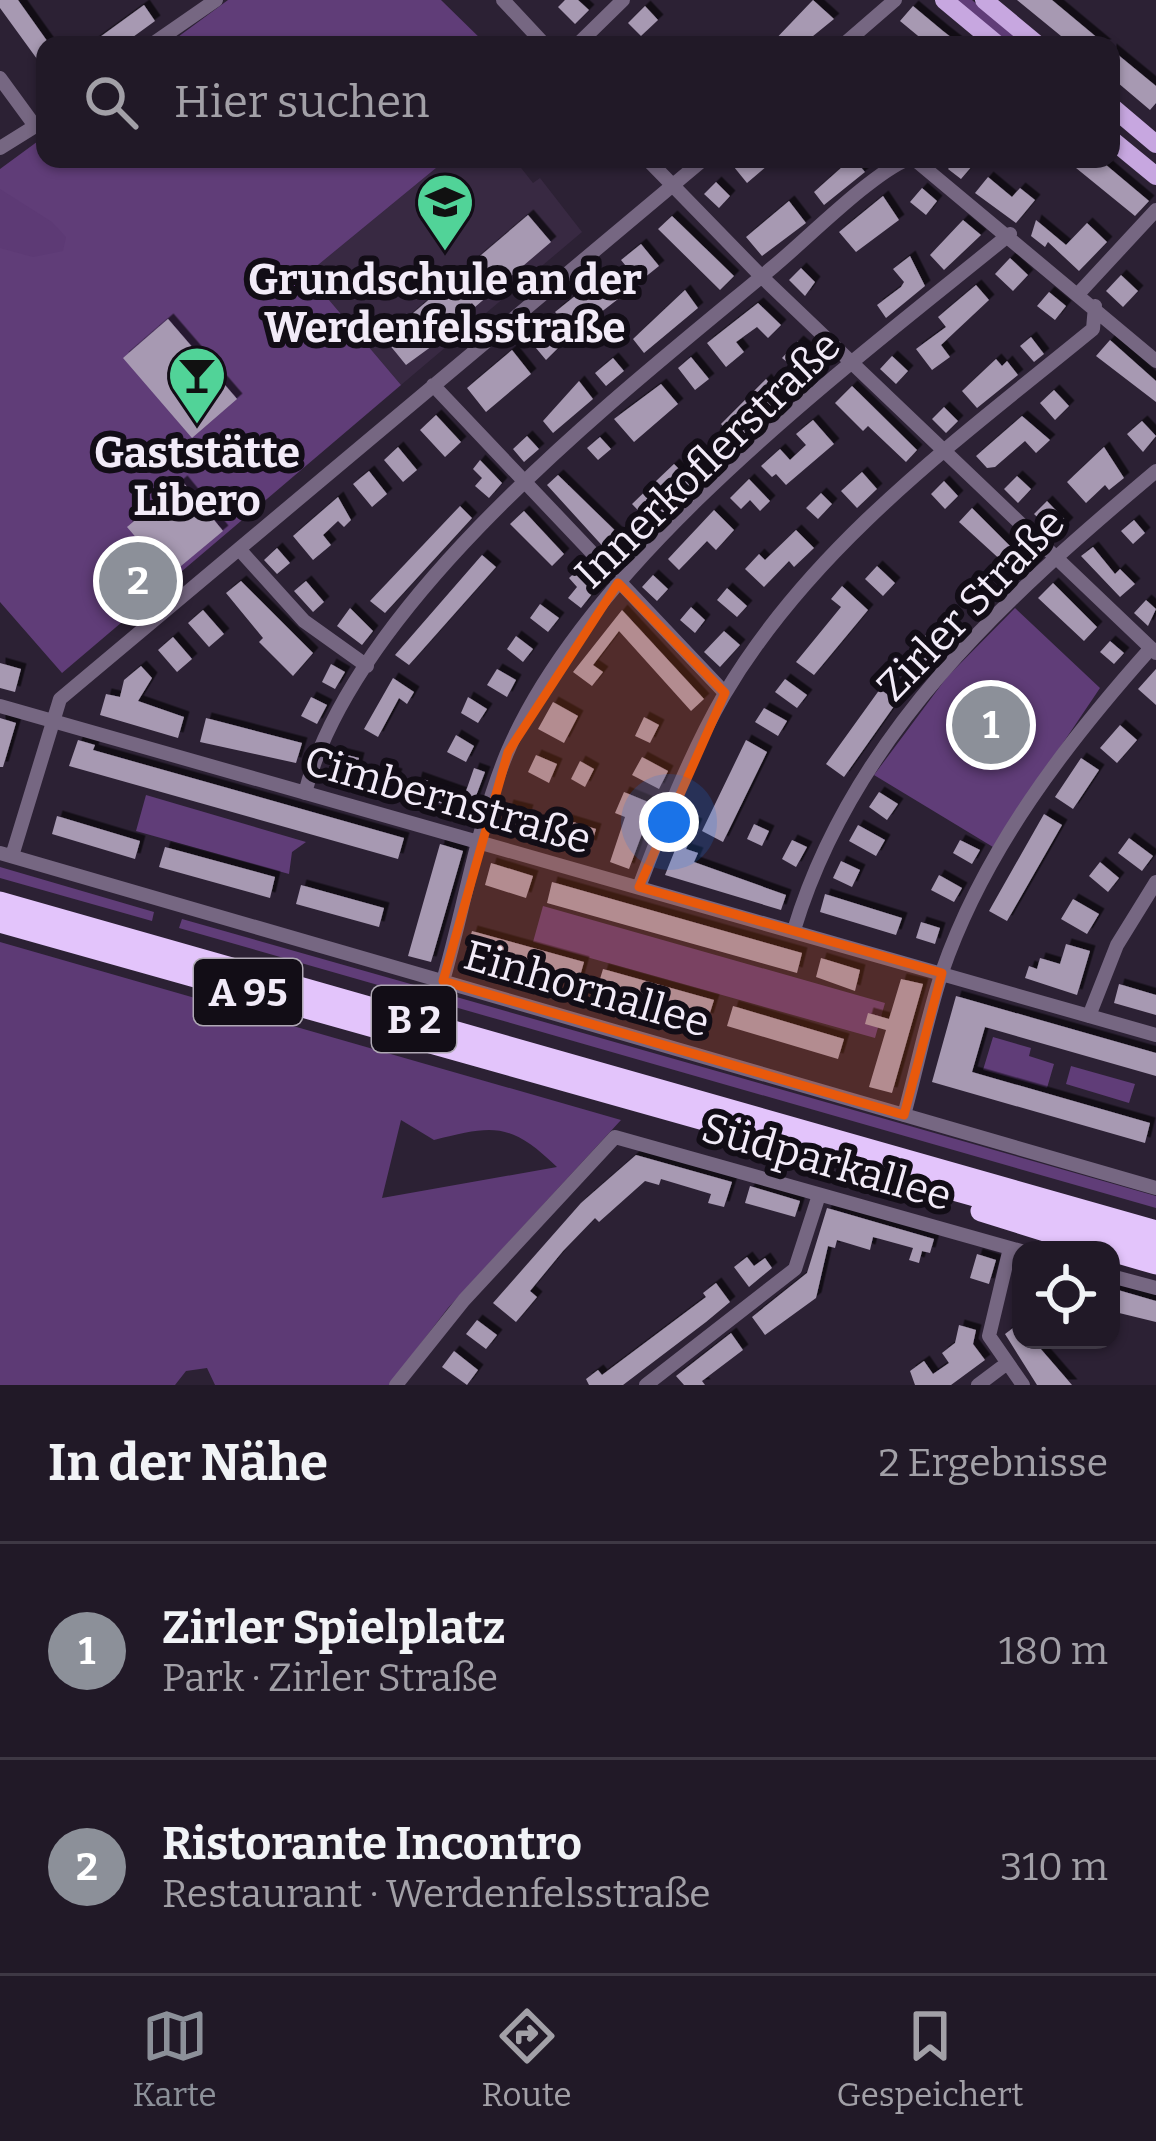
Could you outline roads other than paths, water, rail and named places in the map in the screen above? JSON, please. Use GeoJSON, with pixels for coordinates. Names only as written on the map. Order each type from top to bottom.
{"type":"FeatureCollection","features":[{"type":"Feature","properties":{"kind":"highway","name":"B 2"},"geometry":{"type":"LineString","coordinates":[[0,902],[829,1137],[863,1140],[1156,1218]]}},
{"type":"Feature","properties":{"kind":"highway","name":"A 95"},"geometry":{"type":"LineString","coordinates":[[0,922],[864,1166]]}},
{"type":"Feature","properties":{"kind":"highway"},"geometry":{"type":"LineString","coordinates":[[829,1137],[1156,1231]]}},
{"type":"Feature","properties":{"kind":"highway"},"geometry":{"type":"LineString","coordinates":[[864,1166],[1156,1247]]}},
{"type":"Feature","properties":{"kind":"highway"},"geometry":{"type":"LineString","coordinates":[[864,1166],[893,1184],[1076,1241]]}},
{"type":"Feature","properties":{"kind":"highway"},"geometry":{"type":"LineString","coordinates":[[1120,1254],[1156,1264]]}},
{"type":"Feature","properties":{"kind":"main road"},"geometry":{"type":"LineString","coordinates":[[944,0],[987,36]]}},
{"type":"Feature","properties":{"kind":"main road"},"geometry":{"type":"LineString","coordinates":[[997,5],[1029,36]]}},
{"type":"Feature","properties":{"kind":"main road"},"geometry":{"type":"LineString","coordinates":[[1120,112],[1153,135]]}},
{"type":"Feature","properties":{"kind":"main road"},"geometry":{"type":"LineString","coordinates":[[1120,146],[1156,176]]}},
{"type":"Feature","properties":{"kind":"street"},"geometry":{"type":"LineString","coordinates":[[165,36],[215,0]]}},
{"type":"Feature","properties":{"kind":"street"},"geometry":{"type":"LineString","coordinates":[[503,0],[537,36]]}},
{"type":"Feature","properties":{"kind":"street"},"geometry":{"type":"LineString","coordinates":[[586,36],[623,0]]}},
{"type":"Feature","properties":{"kind":"street"},"geometry":{"type":"LineString","coordinates":[[853,36],[895,0]]}},
{"type":"Feature","properties":{"kind":"street"},"geometry":{"type":"LineString","coordinates":[[0,78],[36,118]]}},
{"type":"Feature","properties":{"kind":"street"},"geometry":{"type":"LineString","coordinates":[[0,148],[36,126]]}},
{"type":"Feature","properties":{"kind":"street"},"geometry":{"type":"LineString","coordinates":[[655,168],[762,277],[1153,651],[1084,723],[1009,835],[942,973],[904,1114]]}},
{"type":"Feature","properties":{"kind":"street"},"geometry":{"type":"LineString","coordinates":[[6,854],[60,699],[693,168]]}},
{"type":"Feature","properties":{"kind":"street"},"geometry":{"type":"LineString","coordinates":[[305,793],[314,757],[368,666],[416,602],[523,482],[762,277],[900,168]]}},
{"type":"Feature","properties":{"kind":"street"},"geometry":{"type":"LineString","coordinates":[[923,168],[1080,292],[1156,361]]}},
{"type":"Feature","properties":{"kind":"street"},"geometry":{"type":"LineString","coordinates":[[1080,292],[1156,210]]}},
{"type":"Feature","properties":{"kind":"street","name":"Innerkoflerstraße"},"geometry":{"type":"LineString","coordinates":[[443,981],[478,841],[508,752],[553,672],[619,583],[736,466],[1010,235]]}},
{"type":"Feature","properties":{"kind":"street"},"geometry":{"type":"LineString","coordinates":[[639,887],[675,791],[725,693],[823,565],[946,450],[1093,329],[1095,306]]}},
{"type":"Feature","properties":{"kind":"street"},"geometry":{"type":"LineString","coordinates":[[434,386],[725,693]]}},
{"type":"Feature","properties":{"kind":"street","name":"Zirler Straße"},"geometry":{"type":"LineString","coordinates":[[794,930],[809,881],[843,807],[895,728],[969,640],[1055,556],[1156,472]]}},
{"type":"Feature","properties":{"kind":"street"},"geometry":{"type":"LineString","coordinates":[[239,549],[304,621],[368,666]]}},
{"type":"Feature","properties":{"kind":"street","name":"Cimbernstraße"},"geometry":{"type":"LineString","coordinates":[[0,706],[1156,1035]]}},
{"type":"Feature","properties":{"kind":"street","name":"Einhornallee"},"geometry":{"type":"LineString","coordinates":[[6,854],[1156,1188]]}},
{"type":"Feature","properties":{"kind":"street"},"geometry":{"type":"LineString","coordinates":[[1089,1016],[1117,945],[1156,882]]}},
{"type":"Feature","properties":{"kind":"street","name":"Südparkallee"},"geometry":{"type":"LineString","coordinates":[[396,1385],[464,1300],[615,1137],[1012,1248]]}},
{"type":"Feature","properties":{"kind":"street"},"geometry":{"type":"LineString","coordinates":[[646,1385],[795,1269],[819,1195]]}},
{"type":"Feature","properties":{"kind":"street"},"geometry":{"type":"LineString","coordinates":[[1012,1262],[989,1336],[1023,1385]]}},
{"type":"Feature","properties":{"kind":"street"},"geometry":{"type":"LineString","coordinates":[[1120,1278],[1156,1288]]}},
{"type":"Feature","properties":{"kind":"street"},"geometry":{"type":"LineString","coordinates":[[978,1385],[1006,1364]]}},
{"type":"Feature","properties":{"kind":"place","name":"Grundschule an der Werdenfelsstraße"},"geometry":{"type":"Point","coordinates":[445,253]}},
{"type":"Feature","properties":{"kind":"place","name":"Gaststätte Libero"},"geometry":{"type":"Point","coordinates":[197,426]}},
{"type":"Feature","properties":{"kind":"place","name":"Ristorante Incontro"},"geometry":{"type":"Point","coordinates":[138,581]}},
{"type":"Feature","properties":{"kind":"place","name":"Zirler Spielplatz"},"geometry":{"type":"Point","coordinates":[991,725]}}]}
